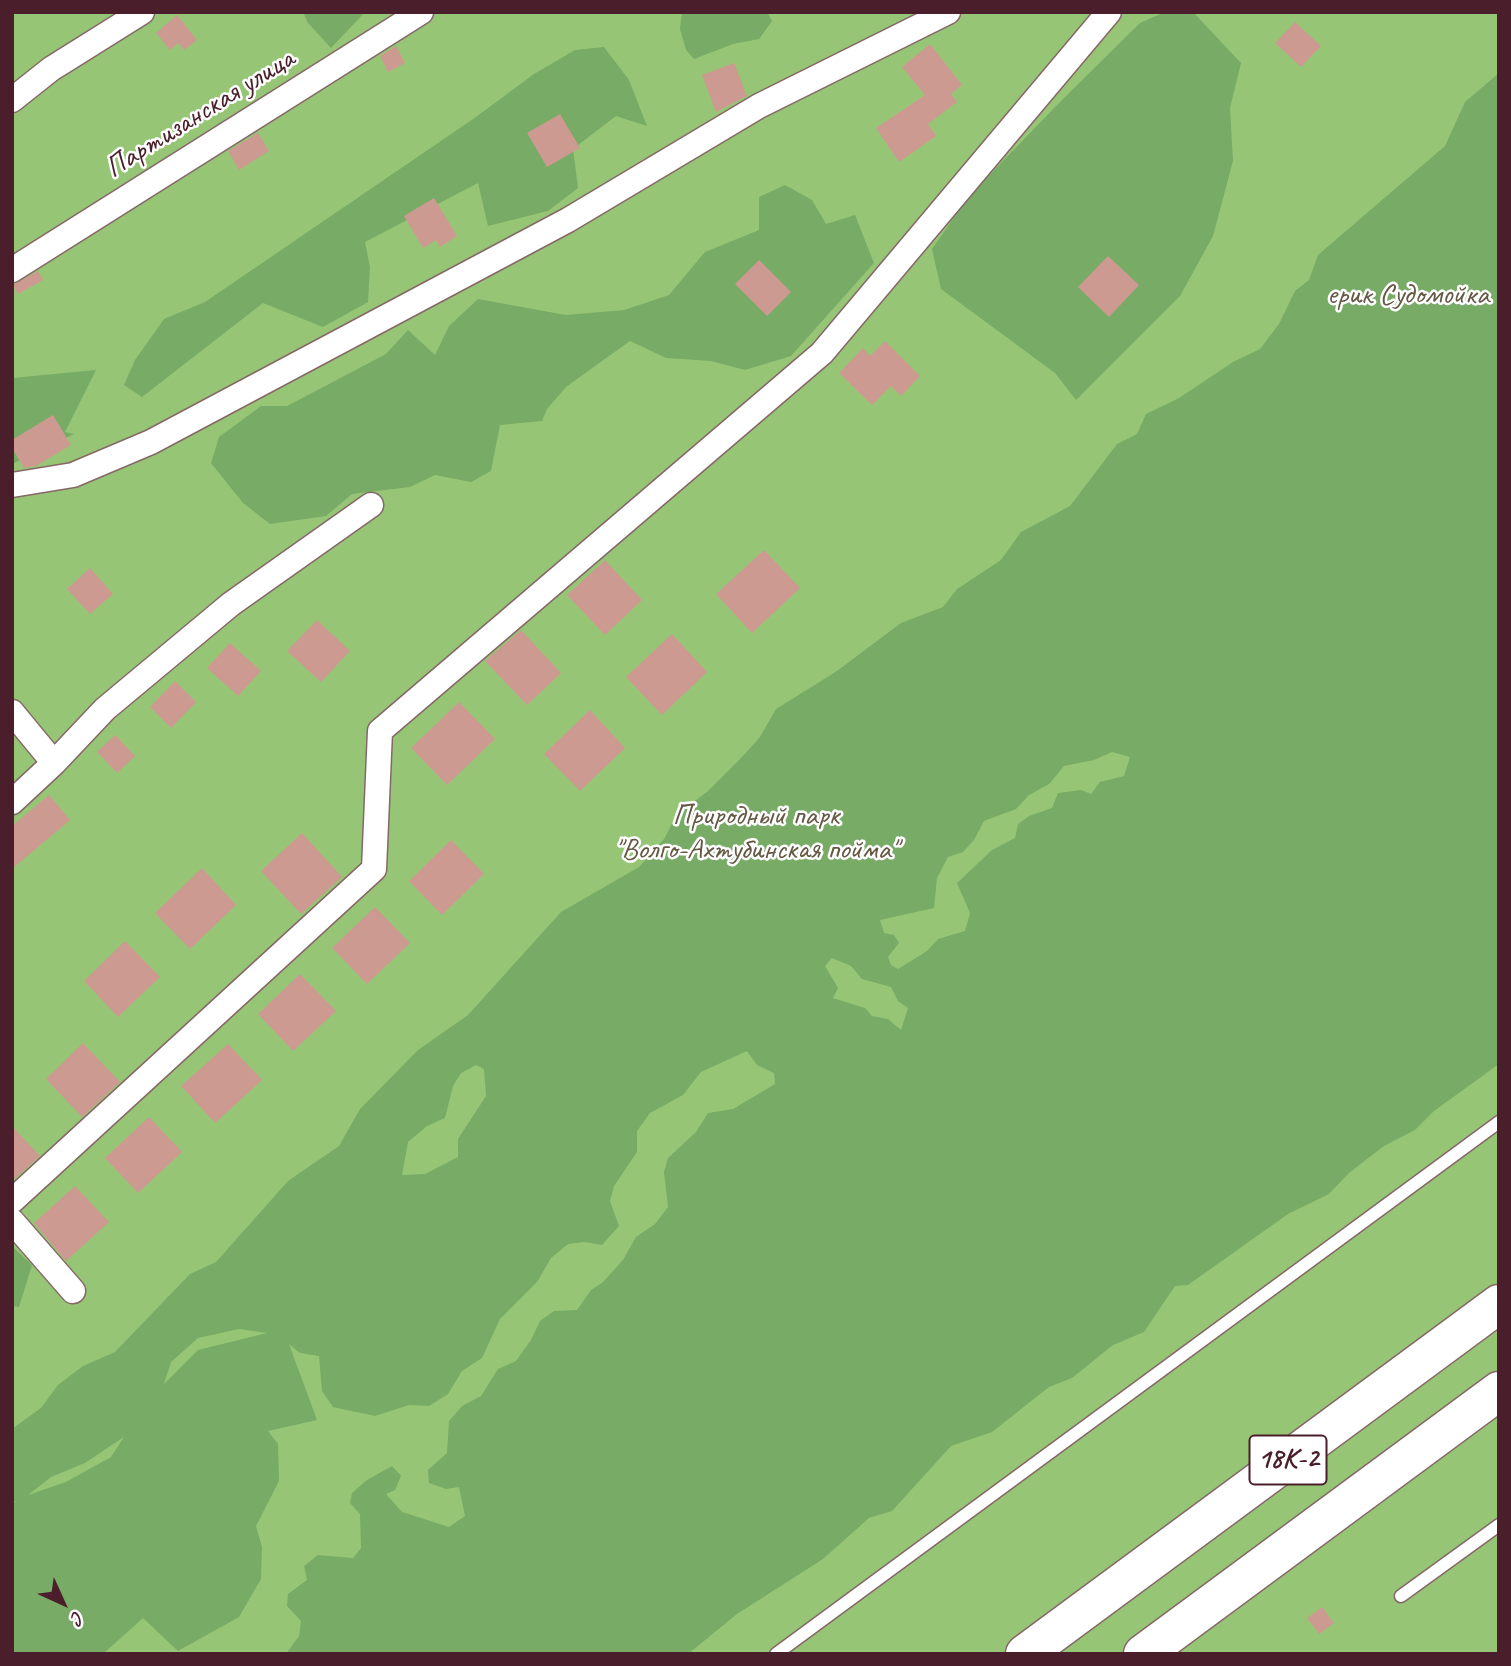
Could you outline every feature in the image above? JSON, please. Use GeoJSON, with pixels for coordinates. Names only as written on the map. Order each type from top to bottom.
{"type":"FeatureCollection","features":[{"type":"Feature","properties":{"kind":"main road","name":"18К-2"},"geometry":{"type":"LineString","coordinates":[[1025,1654],[1499,1304]]}},
{"type":"Feature","properties":{"kind":"main road"},"geometry":{"type":"LineString","coordinates":[[1451,1339],[1490,1328],[1499,1333]]}},
{"type":"Feature","properties":{"kind":"main road","name":"18К-2"},"geometry":{"type":"LineString","coordinates":[[1143,1654],[1497,1392]]}},
{"type":"Feature","properties":{"kind":"street"},"geometry":{"type":"LineString","coordinates":[[12,100],[51,69],[142,12]]}},
{"type":"Feature","properties":{"kind":"street","name":"Партизанская улица"},"geometry":{"type":"LineString","coordinates":[[12,270],[421,12]]}},
{"type":"Feature","properties":{"kind":"street"},"geometry":{"type":"LineString","coordinates":[[12,485],[73,475],[151,442],[568,220],[759,106],[948,12]]}},
{"type":"Feature","properties":{"kind":"street"},"geometry":{"type":"LineString","coordinates":[[12,1201],[374,869],[380,731],[822,353],[1108,12]]}},
{"type":"Feature","properties":{"kind":"street"},"geometry":{"type":"LineString","coordinates":[[12,802],[54,763],[105,709],[231,604],[371,505]]}},
{"type":"Feature","properties":{"kind":"street"},"geometry":{"type":"LineString","coordinates":[[12,712],[54,763]]}},
{"type":"Feature","properties":{"kind":"street"},"geometry":{"type":"LineString","coordinates":[[12,1221],[73,1291]]}},
{"type":"Feature","properties":{"kind":"lane"},"geometry":{"type":"LineString","coordinates":[[776,1654],[1499,1122]]}},
{"type":"Feature","properties":{"kind":"lane"},"geometry":{"type":"LineString","coordinates":[[1401,1596],[1499,1525]]}},
{"type":"Feature","properties":{"kind":"green space","name":"Природный парк \"Волго-Ахтубинская пойма\""},"geometry":{"type":"Polygon","coordinates":[[[12,12],[1499,12],[1499,1654],[12,1654],[12,12]]]}},
{"type":"Feature","properties":{"kind":"green space"},"geometry":{"type":"Polygon","coordinates":[[[303,12],[365,12],[331,48],[308,23],[303,12]]]}},
{"type":"Feature","properties":{"kind":"green space"},"geometry":{"type":"Polygon","coordinates":[[[682,12],[767,12],[772,21],[759,39],[733,44],[694,59],[686,50],[680,29],[682,12]]]}},
{"type":"Feature","properties":{"kind":"green space"},"geometry":{"type":"Polygon","coordinates":[[[1165,12],[1193,12],[1241,63],[1230,108],[1233,161],[1213,236],[1180,296],[1076,400],[1055,373],[941,289],[932,249],[969,196],[1063,99],[1140,23],[1165,12]]]}},
{"type":"Feature","properties":{"kind":"green space"},"geometry":{"type":"Polygon","coordinates":[[[604,47],[629,80],[647,126],[616,116],[573,149],[578,188],[548,211],[488,226],[478,183],[365,242],[370,267],[368,302],[323,327],[263,303],[142,397],[124,385],[135,360],[164,319],[205,302],[476,117],[534,74],[575,50],[604,47]]]}},
{"type":"Feature","properties":{"kind":"green space","name":"ерик Судомойка"},"geometry":{"type":"Polygon","coordinates":[[[1499,73],[1499,1064],[1434,1111],[1415,1130],[1384,1146],[1349,1173],[1329,1194],[1288,1214],[1188,1285],[1175,1286],[1144,1332],[1113,1345],[1072,1378],[1049,1387],[992,1432],[951,1446],[892,1511],[869,1518],[823,1559],[737,1614],[688,1654],[286,1654],[299,1636],[301,1621],[287,1606],[288,1594],[307,1580],[304,1566],[318,1555],[353,1558],[361,1548],[360,1514],[350,1503],[352,1493],[367,1480],[392,1466],[401,1476],[395,1490],[386,1494],[402,1512],[449,1527],[465,1516],[459,1487],[446,1489],[429,1483],[428,1470],[447,1453],[449,1421],[462,1406],[481,1396],[498,1369],[516,1361],[540,1321],[554,1311],[577,1310],[591,1290],[603,1282],[623,1260],[636,1237],[655,1224],[668,1207],[664,1172],[668,1158],[696,1132],[708,1113],[733,1109],[775,1084],[774,1073],[757,1065],[747,1051],[701,1072],[683,1095],[650,1113],[637,1131],[637,1152],[614,1186],[610,1201],[619,1226],[602,1245],[584,1242],[568,1244],[551,1258],[537,1282],[500,1319],[482,1358],[462,1371],[448,1394],[429,1406],[409,1405],[375,1416],[333,1407],[322,1391],[319,1356],[300,1353],[289,1344],[317,1420],[268,1431],[278,1444],[279,1481],[256,1526],[262,1547],[261,1579],[239,1617],[178,1651],[143,1618],[103,1654],[12,1654],[12,1504],[16,1501],[12,1502],[12,1429],[41,1408],[58,1385],[83,1366],[115,1352],[190,1274],[216,1262],[288,1181],[339,1146],[360,1109],[418,1050],[468,1015],[561,912],[639,867],[664,839],[677,814],[707,792],[760,737],[776,709],[837,671],[901,623],[943,607],[957,589],[1001,560],[1021,532],[1070,506],[1117,444],[1137,434],[1146,414],[1179,398],[1233,362],[1260,349],[1279,324],[1295,291],[1309,280],[1318,255],[1445,146],[1465,102],[1499,73]],[[1112,752],[1094,760],[1064,766],[1049,784],[1029,795],[1016,809],[984,821],[974,840],[963,852],[948,857],[937,878],[934,908],[880,920],[884,933],[894,935],[899,943],[888,957],[891,965],[898,969],[927,951],[938,939],[965,931],[970,913],[957,883],[992,850],[1015,838],[1018,824],[1029,816],[1052,808],[1058,793],[1081,790],[1091,794],[1100,782],[1124,776],[1130,757],[1112,752]],[[832,958],[825,966],[838,988],[833,998],[865,1008],[872,1016],[888,1019],[901,1030],[908,1008],[898,1001],[891,987],[862,979],[851,966],[832,958]],[[476,1065],[461,1073],[453,1086],[445,1118],[427,1126],[408,1142],[402,1175],[425,1174],[458,1157],[458,1139],[486,1096],[484,1069],[476,1065]],[[239,1329],[198,1338],[171,1362],[164,1384],[198,1350],[267,1333],[239,1329]],[[124,1437],[85,1463],[51,1477],[28,1495],[66,1482],[111,1457],[124,1437]]]}},
{"type":"Feature","properties":{"kind":"green space"},"geometry":{"type":"Polygon","coordinates":[[[785,185],[812,200],[826,224],[855,215],[874,263],[791,356],[745,370],[711,361],[666,358],[630,341],[566,387],[547,409],[542,421],[500,425],[491,471],[471,482],[435,475],[410,487],[352,494],[326,516],[270,524],[243,503],[211,463],[219,437],[261,406],[287,406],[386,354],[408,330],[435,355],[449,326],[478,299],[566,315],[624,310],[669,295],[705,252],[759,230],[759,197],[785,185]]]}},
{"type":"Feature","properties":{"kind":"green space"},"geometry":{"type":"Polygon","coordinates":[[[96,370],[65,432],[74,434],[12,464],[12,378],[96,370]]]}},
{"type":"Feature","properties":{"kind":"green space"},"geometry":{"type":"Polygon","coordinates":[[[12,1246],[32,1265],[19,1307],[12,1306],[12,1246]]]}},
{"type":"Feature","properties":{"kind":"building"},"geometry":{"type":"Polygon","coordinates":[[[177,15],[197,40],[184,50],[178,43],[170,50],[156,33],[177,15]]]}},
{"type":"Feature","properties":{"kind":"building"},"geometry":{"type":"Polygon","coordinates":[[[1295,22],[1321,46],[1301,67],[1275,43],[1295,22]]]}},
{"type":"Feature","properties":{"kind":"building"},"geometry":{"type":"Polygon","coordinates":[[[930,44],[962,85],[951,94],[957,102],[928,124],[936,136],[899,162],[876,128],[925,95],[902,67],[930,44]]]}},
{"type":"Feature","properties":{"kind":"building"},"geometry":{"type":"Polygon","coordinates":[[[396,46],[405,63],[388,72],[380,56],[396,46]]]}},
{"type":"Feature","properties":{"kind":"building"},"geometry":{"type":"Polygon","coordinates":[[[734,63],[747,96],[716,112],[702,75],[734,63]]]}},
{"type":"Feature","properties":{"kind":"building"},"geometry":{"type":"Polygon","coordinates":[[[560,114],[580,148],[547,167],[527,133],[560,114]]]}},
{"type":"Feature","properties":{"kind":"building"},"geometry":{"type":"Polygon","coordinates":[[[258,133],[269,151],[239,170],[228,151],[258,133]]]}},
{"type":"Feature","properties":{"kind":"building"},"geometry":{"type":"Polygon","coordinates":[[[434,198],[457,236],[440,247],[436,240],[423,248],[404,216],[434,198]]]}},
{"type":"Feature","properties":{"kind":"building"},"geometry":{"type":"Polygon","coordinates":[[[1108,256],[1139,285],[1109,317],[1078,287],[1108,256]]]}},
{"type":"Feature","properties":{"kind":"building"},"geometry":{"type":"Polygon","coordinates":[[[759,260],[791,292],[767,316],[735,284],[759,260]]]}},
{"type":"Feature","properties":{"kind":"building"},"geometry":{"type":"Polygon","coordinates":[[[38,271],[43,280],[18,294],[13,285],[38,271]]]}},
{"type":"Feature","properties":{"kind":"building"},"geometry":{"type":"Polygon","coordinates":[[[885,341],[920,376],[901,396],[891,386],[872,405],[839,373],[863,348],[870,356],[885,341]]]}},
{"type":"Feature","properties":{"kind":"building"},"geometry":{"type":"Polygon","coordinates":[[[53,415],[71,445],[36,466],[24,468],[12,448],[12,440],[53,415]]]}},
{"type":"Feature","properties":{"kind":"building"},"geometry":{"type":"Polygon","coordinates":[[[764,550],[800,588],[752,633],[716,594],[764,550]]]}},
{"type":"Feature","properties":{"kind":"building"},"geometry":{"type":"Polygon","coordinates":[[[605,560],[642,600],[605,635],[567,595],[605,560]]]}},
{"type":"Feature","properties":{"kind":"building"},"geometry":{"type":"Polygon","coordinates":[[[90,568],[113,594],[90,614],[67,589],[90,568]]]}},
{"type":"Feature","properties":{"kind":"building"},"geometry":{"type":"Polygon","coordinates":[[[317,620],[350,651],[321,682],[287,651],[317,620]]]}},
{"type":"Feature","properties":{"kind":"building"},"geometry":{"type":"Polygon","coordinates":[[[521,630],[561,673],[527,705],[485,661],[521,630]]]}},
{"type":"Feature","properties":{"kind":"building"},"geometry":{"type":"Polygon","coordinates":[[[672,634],[707,672],[662,715],[626,677],[672,634]]]}},
{"type":"Feature","properties":{"kind":"building"},"geometry":{"type":"Polygon","coordinates":[[[230,643],[261,671],[238,696],[207,668],[230,643]]]}},
{"type":"Feature","properties":{"kind":"building"},"geometry":{"type":"Polygon","coordinates":[[[175,681],[196,702],[171,728],[150,707],[175,681]]]}},
{"type":"Feature","properties":{"kind":"building"},"geometry":{"type":"Polygon","coordinates":[[[459,702],[495,739],[447,785],[411,748],[459,702]]]}},
{"type":"Feature","properties":{"kind":"building"},"geometry":{"type":"Polygon","coordinates":[[[590,710],[625,748],[580,791],[544,754],[590,710]]]}},
{"type":"Feature","properties":{"kind":"building"},"geometry":{"type":"Polygon","coordinates":[[[115,735],[135,756],[117,773],[97,752],[115,735]]]}},
{"type":"Feature","properties":{"kind":"building"},"geometry":{"type":"Polygon","coordinates":[[[49,795],[70,820],[12,869],[12,826],[49,795]]]}},
{"type":"Feature","properties":{"kind":"building"},"geometry":{"type":"Polygon","coordinates":[[[302,833],[342,877],[301,914],[261,871],[302,833]]]}},
{"type":"Feature","properties":{"kind":"building"},"geometry":{"type":"Polygon","coordinates":[[[451,840],[484,874],[442,915],[409,881],[451,840]]]}},
{"type":"Feature","properties":{"kind":"building"},"geometry":{"type":"Polygon","coordinates":[[[202,868],[236,905],[190,949],[155,913],[202,868]]]}},
{"type":"Feature","properties":{"kind":"building"},"geometry":{"type":"Polygon","coordinates":[[[375,907],[410,943],[367,984],[332,948],[375,907]]]}},
{"type":"Feature","properties":{"kind":"building"},"geometry":{"type":"Polygon","coordinates":[[[125,941],[160,977],[118,1017],[84,981],[125,941]]]}},
{"type":"Feature","properties":{"kind":"building"},"geometry":{"type":"Polygon","coordinates":[[[300,974],[336,1011],[293,1051],[258,1014],[300,974]]]}},
{"type":"Feature","properties":{"kind":"building"},"geometry":{"type":"Polygon","coordinates":[[[83,1043],[120,1082],[82,1117],[46,1079],[83,1043]]]}},
{"type":"Feature","properties":{"kind":"building"},"geometry":{"type":"Polygon","coordinates":[[[228,1044],[262,1080],[215,1123],[181,1086],[228,1044]]]}},
{"type":"Feature","properties":{"kind":"building"},"geometry":{"type":"Polygon","coordinates":[[[149,1117],[182,1152],[138,1193],[105,1158],[149,1117]]]}},
{"type":"Feature","properties":{"kind":"building"},"geometry":{"type":"Polygon","coordinates":[[[12,1126],[40,1156],[12,1181],[12,1126]]]}},
{"type":"Feature","properties":{"kind":"building"},"geometry":{"type":"Polygon","coordinates":[[[75,1186],[109,1222],[66,1261],[34,1223],[75,1186]]]}},
{"type":"Feature","properties":{"kind":"building"},"geometry":{"type":"Polygon","coordinates":[[[1322,1607],[1334,1623],[1319,1634],[1307,1618],[1322,1607]]]}}]}
